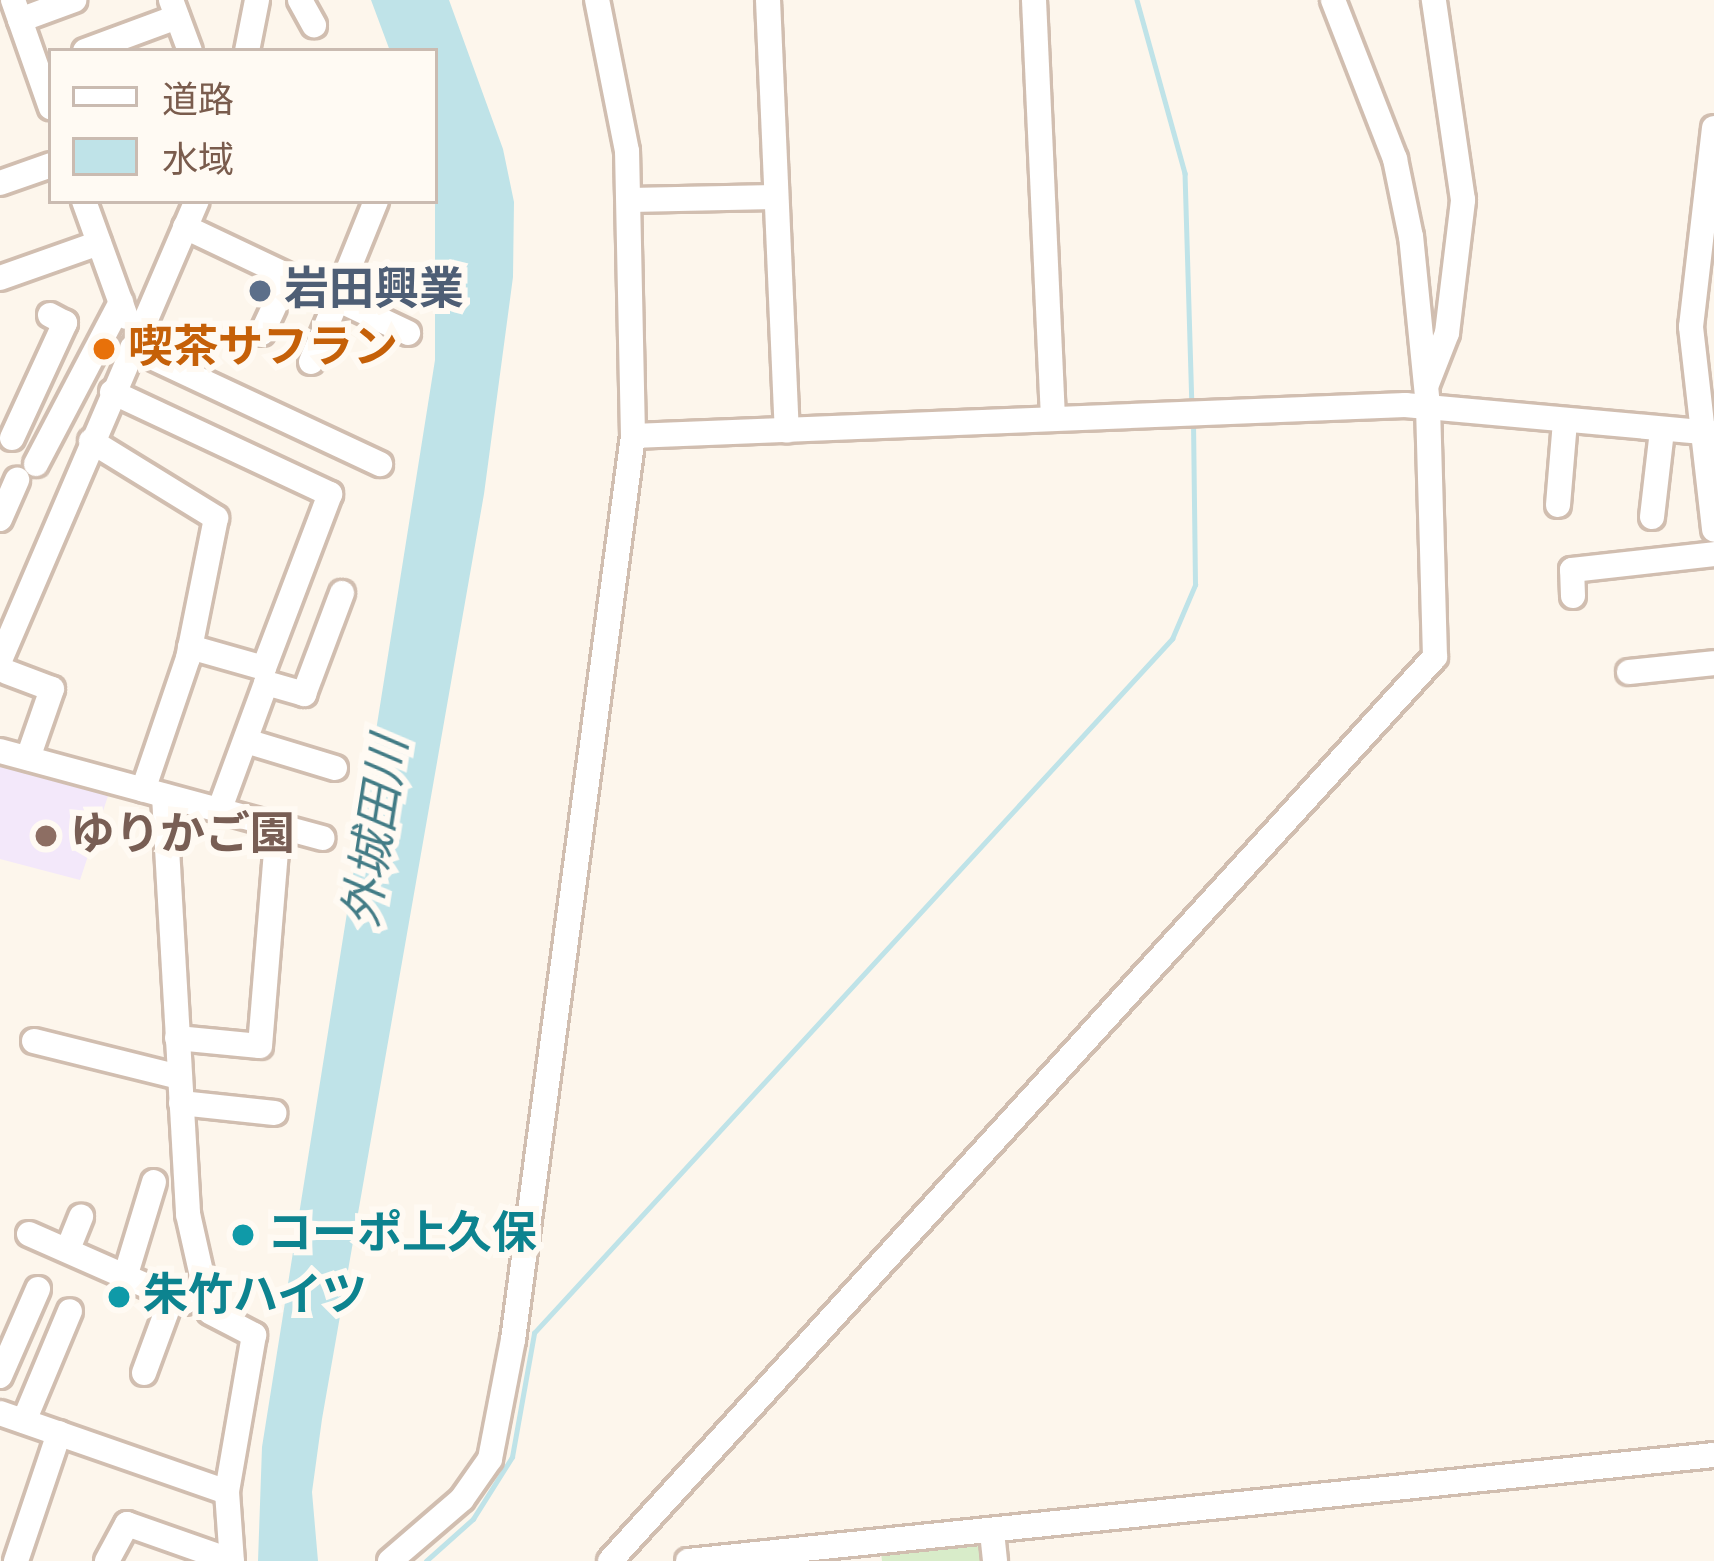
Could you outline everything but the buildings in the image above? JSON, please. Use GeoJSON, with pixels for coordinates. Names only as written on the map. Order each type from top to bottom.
{"type":"FeatureCollection","features":[{"type":"Feature","properties":{"kind":"street"},"geometry":{"type":"LineString","coordinates":[[44,66],[17,10],[74,0]]}},
{"type":"Feature","properties":{"kind":"street"},"geometry":{"type":"LineString","coordinates":[[248,48],[257,0]]}},
{"type":"Feature","properties":{"kind":"street"},"geometry":{"type":"LineString","coordinates":[[300,0],[314,25]]}},
{"type":"Feature","properties":{"kind":"street"},"geometry":{"type":"LineString","coordinates":[[390,1561],[478,1479],[502,1415],[633,436],[630,200],[597,0]]}},
{"type":"Feature","properties":{"kind":"street"},"geometry":{"type":"LineString","coordinates":[[768,0],[787,431]]}},
{"type":"Feature","properties":{"kind":"street"},"geometry":{"type":"LineString","coordinates":[[1034,0],[1053,417]]}},
{"type":"Feature","properties":{"kind":"street"},"geometry":{"type":"LineString","coordinates":[[610,1561],[1428,667],[1436,648],[1427,396],[1405,197],[1333,0]]}},
{"type":"Feature","properties":{"kind":"street"},"geometry":{"type":"LineString","coordinates":[[1427,396],[1447,333],[1462,200],[1434,0]]}},
{"type":"Feature","properties":{"kind":"street"},"geometry":{"type":"LineString","coordinates":[[92,48],[174,8],[189,48]]}},
{"type":"Feature","properties":{"kind":"street"},"geometry":{"type":"LineString","coordinates":[[1713,514],[1709,434],[1691,327],[1714,128]]}},
{"type":"Feature","properties":{"kind":"street"},"geometry":{"type":"LineString","coordinates":[[0,183],[48,166]]}},
{"type":"Feature","properties":{"kind":"street"},"geometry":{"type":"LineString","coordinates":[[630,200],[776,197]]}},
{"type":"Feature","properties":{"kind":"street"},"geometry":{"type":"LineString","coordinates":[[85,204],[135,341],[380,464]]}},
{"type":"Feature","properties":{"kind":"street"},"geometry":{"type":"LineString","coordinates":[[28,758],[52,689],[4,666],[66,497],[196,204]]}},
{"type":"Feature","properties":{"kind":"street"},"geometry":{"type":"LineString","coordinates":[[310,362],[375,204]]}},
{"type":"Feature","properties":{"kind":"street"},"geometry":{"type":"LineString","coordinates":[[185,227],[408,334]]}},
{"type":"Feature","properties":{"kind":"street"},"geometry":{"type":"LineString","coordinates":[[0,278],[99,243]]}},
{"type":"Feature","properties":{"kind":"street"},"geometry":{"type":"LineString","coordinates":[[262,333],[288,277]]}},
{"type":"Feature","properties":{"kind":"street"},"geometry":{"type":"LineString","coordinates":[[0,519],[121,302]]}},
{"type":"Feature","properties":{"kind":"street"},"geometry":{"type":"LineString","coordinates":[[50,315],[65,323],[6,431],[26,472],[66,497]]}},
{"type":"Feature","properties":{"kind":"street"},"geometry":{"type":"LineString","coordinates":[[112,392],[329,494],[264,668],[190,647]]}},
{"type":"Feature","properties":{"kind":"street"},"geometry":{"type":"LineString","coordinates":[[633,436],[1192,413],[1427,396],[1565,422],[1709,434]]}},
{"type":"Feature","properties":{"kind":"street"},"geometry":{"type":"LineString","coordinates":[[1558,505],[1565,422]]}},
{"type":"Feature","properties":{"kind":"street"},"geometry":{"type":"LineString","coordinates":[[1652,517],[1662,430]]}},
{"type":"Feature","properties":{"kind":"street"},"geometry":{"type":"LineString","coordinates":[[91,441],[216,518],[153,793],[177,1038],[188,1214],[210,1312]]}},
{"type":"Feature","properties":{"kind":"street"},"geometry":{"type":"LineString","coordinates":[[1573,596],[1572,570],[1714,554]]}},
{"type":"Feature","properties":{"kind":"street"},"geometry":{"type":"LineString","coordinates":[[219,811],[266,683],[304,694],[342,593]]}},
{"type":"Feature","properties":{"kind":"street"},"geometry":{"type":"LineString","coordinates":[[1629,672],[1714,663]]}},
{"type":"Feature","properties":{"kind":"street"},"geometry":{"type":"LineString","coordinates":[[245,742],[335,768]]}},
{"type":"Feature","properties":{"kind":"street"},"geometry":{"type":"LineString","coordinates":[[0,751],[322,838]]}},
{"type":"Feature","properties":{"kind":"street"},"geometry":{"type":"LineString","coordinates":[[177,1038],[260,1046],[278,826]]}},
{"type":"Feature","properties":{"kind":"street"},"geometry":{"type":"LineString","coordinates":[[34,1041],[179,1077]]}},
{"type":"Feature","properties":{"kind":"street"},"geometry":{"type":"LineString","coordinates":[[181,1103],[274,1113]]}},
{"type":"Feature","properties":{"kind":"street"},"geometry":{"type":"LineString","coordinates":[[126,1274],[154,1182]]}},
{"type":"Feature","properties":{"kind":"street"},"geometry":{"type":"LineString","coordinates":[[68,1249],[81,1216]]}},
{"type":"Feature","properties":{"kind":"street"},"geometry":{"type":"LineString","coordinates":[[29,1234],[254,1335],[227,1492],[232,1561],[127,1524],[107,1561]]}},
{"type":"Feature","properties":{"kind":"street"},"geometry":{"type":"LineString","coordinates":[[0,1376],[38,1289]]}},
{"type":"Feature","properties":{"kind":"street"},"geometry":{"type":"LineString","coordinates":[[144,1373],[172,1297]]}},
{"type":"Feature","properties":{"kind":"street"},"geometry":{"type":"LineString","coordinates":[[70,1311],[12,1417],[227,1492]]}},
{"type":"Feature","properties":{"kind":"street"},"geometry":{"type":"LineString","coordinates":[[16,1561],[59,1433]]}},
{"type":"Feature","properties":{"kind":"street"},"geometry":{"type":"LineString","coordinates":[[688,1561],[1714,1455]]}},
{"type":"Feature","properties":{"kind":"street"},"geometry":{"type":"LineString","coordinates":[[992,1532],[994,1561]]}},
{"type":"Feature","properties":{"kind":"shaded area","name":"ゆりかご園"},"geometry":{"type":"Polygon","coordinates":[[[0,758],[111,787],[80,880],[0,859],[0,758]]]}},
{"type":"Feature","properties":{"kind":"green space"},"geometry":{"type":"Polygon","coordinates":[[[977,1544],[985,1561],[882,1561],[881,1553],[977,1544]]]}},
{"type":"Feature","properties":{"kind":"water","name":"外城田川"},"geometry":{"type":"Polygon","coordinates":[[[371,0],[449,0],[503,149],[514,202],[513,277],[484,494],[322,1419],[312,1492],[318,1561],[258,1561],[262,1447],[435,360],[438,48],[389,48],[371,0]]]}},
{"type":"Feature","properties":{"kind":"waterway"},"geometry":{"type":"LineString","coordinates":[[1137,0],[1185,173],[1192,407]]}},
{"type":"Feature","properties":{"kind":"waterway"},"geometry":{"type":"LineString","coordinates":[[426,1561],[473,1519],[512,1457],[534,1333],[1172,639],[1195,585],[1193,424]]}},
{"type":"Feature","properties":{"kind":"place","name":"岩田興業"},"geometry":{"type":"Point","coordinates":[260,291]}},
{"type":"Feature","properties":{"kind":"place","name":"喫茶サフラン"},"geometry":{"type":"Point","coordinates":[104,349]}},
{"type":"Feature","properties":{"kind":"place","name":"ゆりかご園"},"geometry":{"type":"Point","coordinates":[46,836]}},
{"type":"Feature","properties":{"kind":"place","name":"コーポ上久保"},"geometry":{"type":"Point","coordinates":[243,1235]}},
{"type":"Feature","properties":{"kind":"place","name":"朱竹ハイツ"},"geometry":{"type":"Point","coordinates":[119,1297]}}]}
